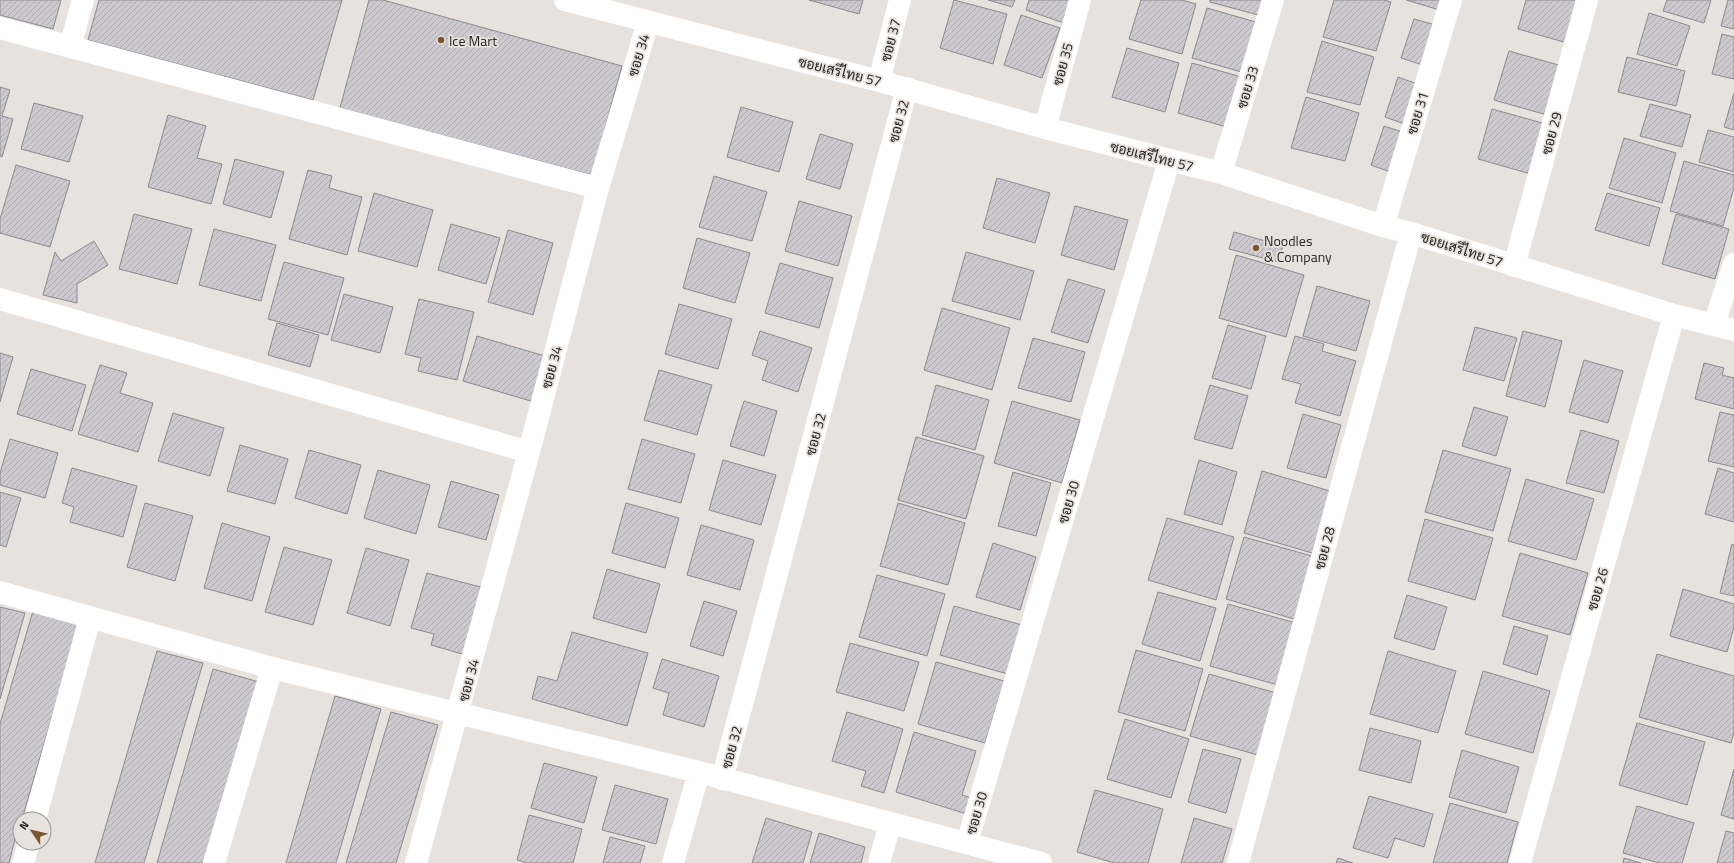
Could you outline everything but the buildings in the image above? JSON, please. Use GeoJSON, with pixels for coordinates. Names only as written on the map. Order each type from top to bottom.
{"type":"FeatureCollection","features":[{"type":"Feature","properties":{"kind":"street"},"geometry":{"type":"LineString","coordinates":[[70,47],[82,0]]}},
{"type":"Feature","properties":{"kind":"street","name":"ซอยเสรีไทย 57"},"geometry":{"type":"LineString","coordinates":[[565,0],[639,13],[1045,128],[1169,161],[1221,173],[1383,226],[1411,233],[1674,315],[1724,327]]}},
{"type":"Feature","properties":{"kind":"street","name":"ซอย 37"},"geometry":{"type":"LineString","coordinates":[[879,81],[900,0]]}},
{"type":"Feature","properties":{"kind":"street","name":"ซอย 35"},"geometry":{"type":"LineString","coordinates":[[1045,128],[1080,0]]}},
{"type":"Feature","properties":{"kind":"street","name":"ซอย 33"},"geometry":{"type":"LineString","coordinates":[[1221,173],[1273,0]]}},
{"type":"Feature","properties":{"kind":"street","name":"ซอย 31"},"geometry":{"type":"LineString","coordinates":[[1383,226],[1451,0]]}},
{"type":"Feature","properties":{"kind":"street","name":"ซอย 29"},"geometry":{"type":"LineString","coordinates":[[1514,266],[1587,0]]}},
{"type":"Feature","properties":{"kind":"street","name":"ซอย 34"},"geometry":{"type":"LineString","coordinates":[[416,863],[529,452],[598,188],[639,13]]}},
{"type":"Feature","properties":{"kind":"street"},"geometry":{"type":"LineString","coordinates":[[0,28],[598,188]]}},
{"type":"Feature","properties":{"kind":"street","name":"ซอย 32"},"geometry":{"type":"LineString","coordinates":[[722,779],[907,88]]}},
{"type":"Feature","properties":{"kind":"street","name":"ซอย 30"},"geometry":{"type":"LineString","coordinates":[[967,843],[1169,161]]}},
{"type":"Feature","properties":{"kind":"street","name":"ซอย 28"},"geometry":{"type":"LineString","coordinates":[[1238,863],[1411,233]]}},
{"type":"Feature","properties":{"kind":"street"},"geometry":{"type":"LineString","coordinates":[[1724,327],[1734,264]]}},
{"type":"Feature","properties":{"kind":"street"},"geometry":{"type":"LineString","coordinates":[[0,299],[529,452]]}},
{"type":"Feature","properties":{"kind":"street","name":"ซอย 26"},"geometry":{"type":"LineString","coordinates":[[1520,863],[1674,315]]}},
{"type":"Feature","properties":{"kind":"street"},"geometry":{"type":"LineString","coordinates":[[0,592],[272,668],[699,772],[1041,863]]}},
{"type":"Feature","properties":{"kind":"street"},"geometry":{"type":"LineString","coordinates":[[37,811],[90,618]]}},
{"type":"Feature","properties":{"kind":"street"},"geometry":{"type":"LineString","coordinates":[[214,863],[272,668]]}},
{"type":"Feature","properties":{"kind":"street"},"geometry":{"type":"LineString","coordinates":[[673,863],[699,772]]}},
{"type":"Feature","properties":{"kind":"street"},"geometry":{"type":"LineString","coordinates":[[879,863],[890,824]]}},
{"type":"Feature","properties":{"kind":"street"},"geometry":{"type":"LineString","coordinates":[[23,863],[27,851]]}},
{"type":"Feature","properties":{"kind":"place","name":"Ice Mart"},"geometry":{"type":"Point","coordinates":[441,40]}},
{"type":"Feature","properties":{"kind":"place","name":"Noodles & Company"},"geometry":{"type":"Point","coordinates":[1256,248]}}]}
